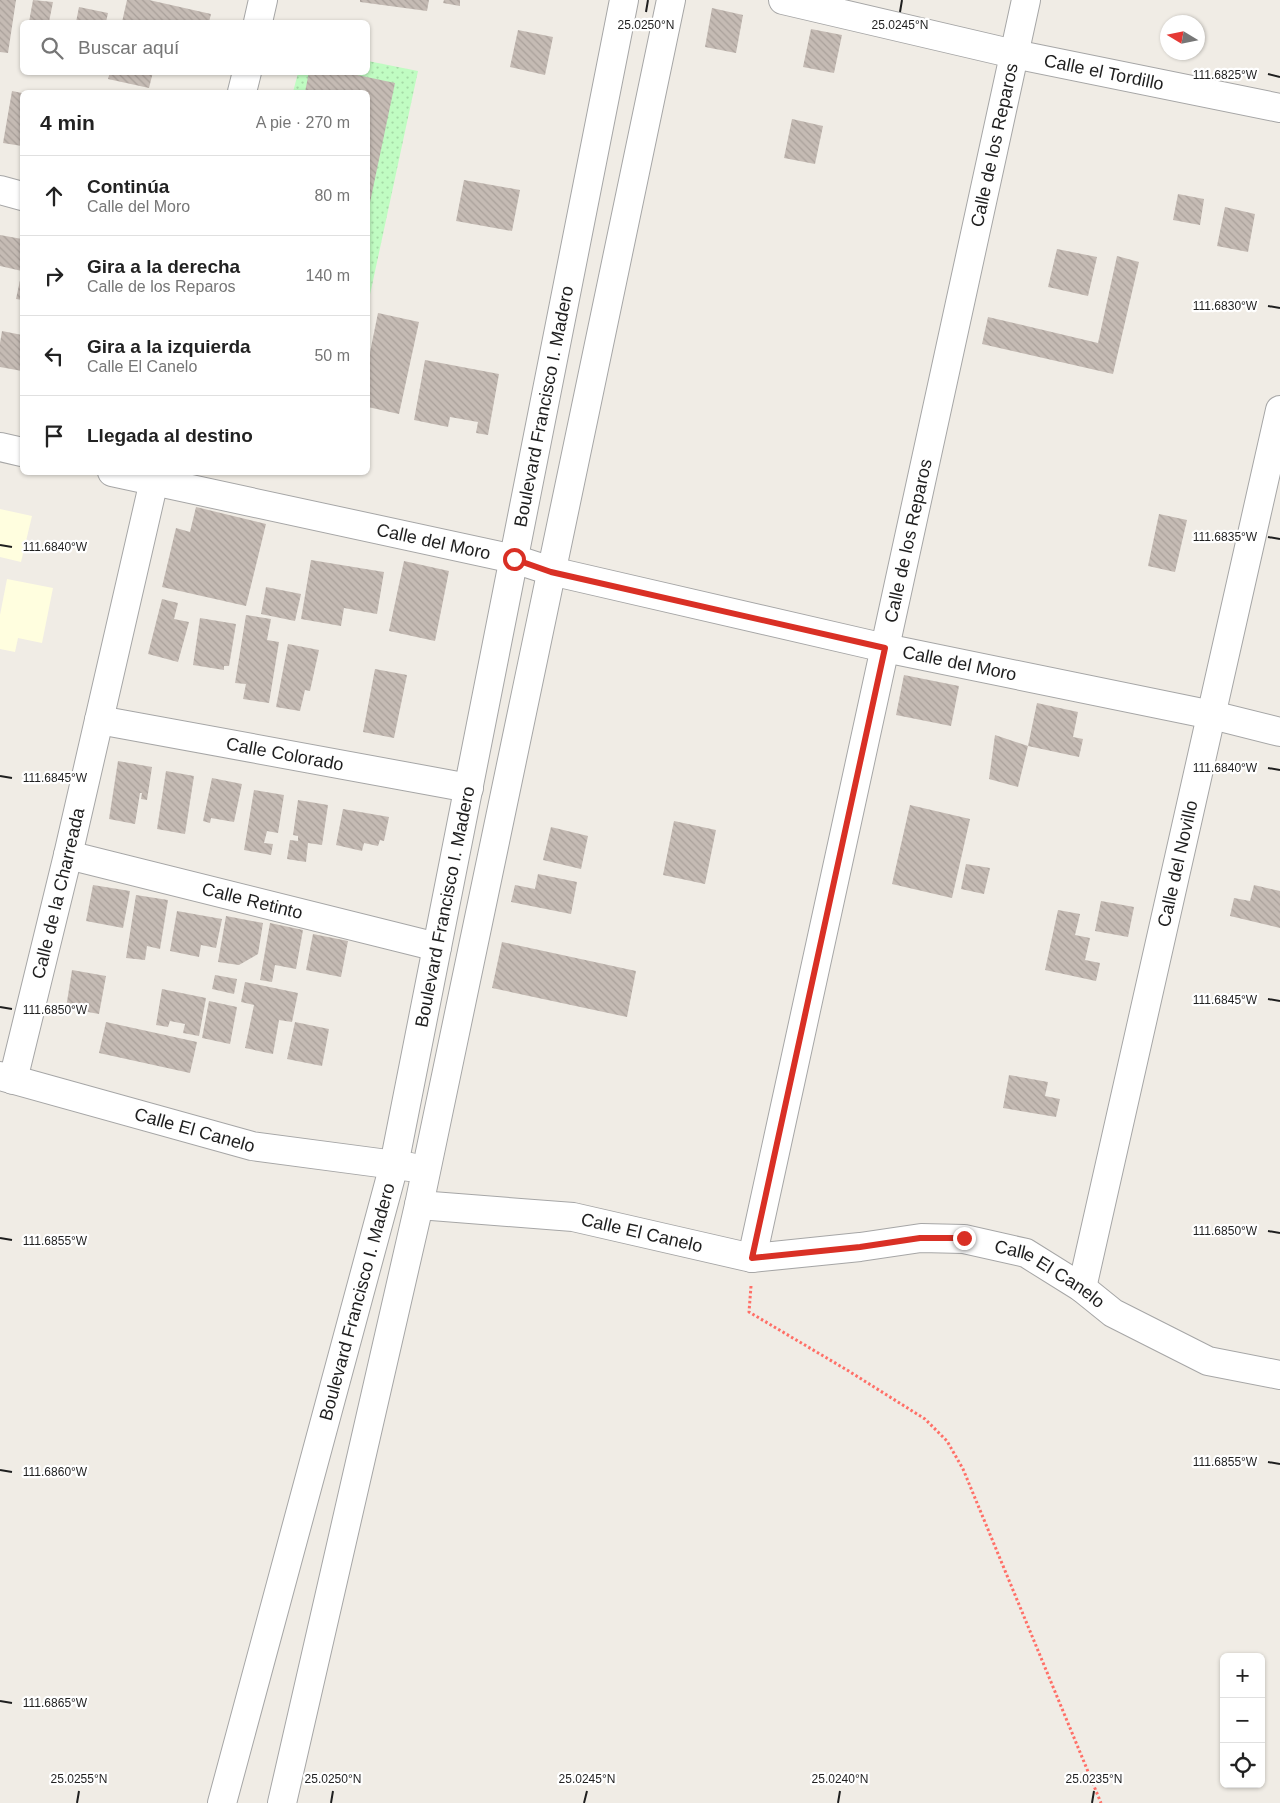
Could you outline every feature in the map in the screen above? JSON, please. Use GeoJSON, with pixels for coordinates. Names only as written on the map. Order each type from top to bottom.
{"type":"FeatureCollection","features":[{"type":"Feature","properties":{"kind":"street","name":"Boulevard Francisco I. Madero"},"geometry":{"type":"LineString","coordinates":[[222,1803],[394,1165],[624,0]]}},
{"type":"Feature","properties":{"kind":"street","name":"Boulevard Francisco I. Madero"},"geometry":{"type":"LineString","coordinates":[[282,1803],[427,1168],[671,0]]}},
{"type":"Feature","properties":{"kind":"street","name":"Calle el Tordillo"},"geometry":{"type":"LineString","coordinates":[[783,0],[1014,54],[1280,108]]}},
{"type":"Feature","properties":{"kind":"street","name":"Calle de los Reparos"},"geometry":{"type":"LineString","coordinates":[[752,1258],[1026,0]]}},
{"type":"Feature","properties":{"kind":"street"},"geometry":{"type":"LineString","coordinates":[[242,90],[246,75]]}},
{"type":"Feature","properties":{"kind":"street"},"geometry":{"type":"LineString","coordinates":[[0,190],[20,195]]}},
{"type":"Feature","properties":{"kind":"street","name":"Calle del Novillo"},"geometry":{"type":"LineString","coordinates":[[1082,1288],[1280,410]]}},
{"type":"Feature","properties":{"kind":"street"},"geometry":{"type":"LineString","coordinates":[[0,447],[20,452]]}},
{"type":"Feature","properties":{"kind":"street","name":"Calle del Moro"},"geometry":{"type":"LineString","coordinates":[[137,475],[154,477],[514,559],[551,572],[885,648],[1212,715],[1280,732]]}},
{"type":"Feature","properties":{"kind":"street","name":"Calle de la Charreada"},"geometry":{"type":"LineString","coordinates":[[7,1078],[68,855],[154,477]]}},
{"type":"Feature","properties":{"kind":"street","name":"Calle Colorado"},"geometry":{"type":"LineString","coordinates":[[99,720],[469,788]]}},
{"type":"Feature","properties":{"kind":"street","name":"Calle Retinto"},"geometry":{"type":"LineString","coordinates":[[68,855],[437,947]]}},
{"type":"Feature","properties":{"kind":"street","name":"Calle El Canelo"},"geometry":{"type":"LineString","coordinates":[[7,1078],[252,1146],[427,1168]]}},
{"type":"Feature","properties":{"kind":"street","name":"Calle El Canelo"},"geometry":{"type":"LineString","coordinates":[[419,1205],[573,1217],[752,1258],[860,1247],[920,1238],[964,1238],[1026,1253],[1082,1288],[1114,1312],[1208,1360],[1280,1374]]}},
{"type":"Feature","properties":{"kind":"path"},"geometry":{"type":"LineString","coordinates":[[752,1258],[749,1312],[925,1419],[947,1441],[963,1469],[1101,1803]]}},
{"type":"Feature","properties":{"kind":"shaded area"},"geometry":{"type":"Polygon","coordinates":[[[0,509],[32,516],[21,562],[0,557],[0,509]]]}},
{"type":"Feature","properties":{"kind":"shaded area"},"geometry":{"type":"Polygon","coordinates":[[[7,579],[53,588],[42,643],[18,638],[15,652],[0,649],[0,615],[7,579]]]}},
{"type":"Feature","properties":{"kind":"green space"},"geometry":{"type":"Polygon","coordinates":[[[370,61],[418,71],[370,295],[370,90],[294,90],[297,75],[370,75],[370,61]]]}},
{"type":"Feature","properties":{"kind":"building"},"geometry":{"type":"Polygon","coordinates":[[[0,0],[16,0],[8,53],[0,52],[0,0]]]}},
{"type":"Feature","properties":{"kind":"building"},"geometry":{"type":"Polygon","coordinates":[[[33,0],[53,2],[49,20],[29,20],[33,0]]]}},
{"type":"Feature","properties":{"kind":"building"},"geometry":{"type":"Polygon","coordinates":[[[127,0],[149,0],[211,14],[210,20],[122,20],[127,0]]]}},
{"type":"Feature","properties":{"kind":"building"},"geometry":{"type":"Polygon","coordinates":[[[360,0],[429,0],[427,11],[360,2],[360,0]]]}},
{"type":"Feature","properties":{"kind":"building"},"geometry":{"type":"Polygon","coordinates":[[[444,0],[460,0],[460,6],[443,3],[444,0]]]}},
{"type":"Feature","properties":{"kind":"building"},"geometry":{"type":"Polygon","coordinates":[[[79,7],[108,13],[106,20],[76,20],[79,7]]]}},
{"type":"Feature","properties":{"kind":"building"},"geometry":{"type":"Polygon","coordinates":[[[712,8],[743,15],[736,53],[705,47],[712,8]]]}},
{"type":"Feature","properties":{"kind":"building"},"geometry":{"type":"Polygon","coordinates":[[[811,29],[842,35],[834,73],[803,67],[811,29]]]}},
{"type":"Feature","properties":{"kind":"building"},"geometry":{"type":"Polygon","coordinates":[[[518,30],[553,37],[545,75],[510,67],[518,30]]]}},
{"type":"Feature","properties":{"kind":"building"},"geometry":{"type":"Polygon","coordinates":[[[109,75],[152,75],[149,88],[108,79],[109,75]]]}},
{"type":"Feature","properties":{"kind":"building"},"geometry":{"type":"Polygon","coordinates":[[[308,75],[357,75],[395,83],[370,202],[370,90],[305,90],[308,75]]]}},
{"type":"Feature","properties":{"kind":"building"},"geometry":{"type":"Polygon","coordinates":[[[12,91],[20,93],[20,146],[3,143],[12,91]]]}},
{"type":"Feature","properties":{"kind":"building"},"geometry":{"type":"Polygon","coordinates":[[[792,119],[823,126],[815,164],[784,158],[792,119]]]}},
{"type":"Feature","properties":{"kind":"building"},"geometry":{"type":"Polygon","coordinates":[[[464,180],[520,190],[512,231],[456,221],[464,180]]]}},
{"type":"Feature","properties":{"kind":"building"},"geometry":{"type":"Polygon","coordinates":[[[1178,194],[1204,199],[1200,225],[1173,220],[1178,194]]]}},
{"type":"Feature","properties":{"kind":"building"},"geometry":{"type":"Polygon","coordinates":[[[1225,207],[1255,214],[1248,252],[1217,246],[1225,207]]]}},
{"type":"Feature","properties":{"kind":"building"},"geometry":{"type":"Polygon","coordinates":[[[0,235],[20,239],[20,271],[0,266],[0,235]]]}},
{"type":"Feature","properties":{"kind":"building"},"geometry":{"type":"Polygon","coordinates":[[[1057,249],[1097,257],[1088,296],[1048,287],[1057,249]]]}},
{"type":"Feature","properties":{"kind":"building"},"geometry":{"type":"Polygon","coordinates":[[[1117,256],[1139,262],[1113,374],[982,344],[988,317],[1098,343],[1117,256]]]}},
{"type":"Feature","properties":{"kind":"building"},"geometry":{"type":"Polygon","coordinates":[[[20,280],[20,300],[16,299],[20,280]]]}},
{"type":"Feature","properties":{"kind":"building"},"geometry":{"type":"Polygon","coordinates":[[[378,313],[419,322],[399,414],[370,407],[370,352],[378,313]]]}},
{"type":"Feature","properties":{"kind":"building"},"geometry":{"type":"Polygon","coordinates":[[[2,331],[20,335],[20,371],[0,367],[2,331]]]}},
{"type":"Feature","properties":{"kind":"building"},"geometry":{"type":"Polygon","coordinates":[[[425,360],[499,374],[488,435],[476,433],[478,422],[450,417],[448,427],[414,420],[425,360]]]}},
{"type":"Feature","properties":{"kind":"building"},"geometry":{"type":"Polygon","coordinates":[[[196,507],[266,524],[246,606],[162,587],[176,528],[190,532],[196,507]]]}},
{"type":"Feature","properties":{"kind":"building"},"geometry":{"type":"Polygon","coordinates":[[[1159,514],[1187,520],[1175,572],[1148,566],[1159,514]]]}},
{"type":"Feature","properties":{"kind":"building"},"geometry":{"type":"Polygon","coordinates":[[[311,560],[384,572],[377,614],[344,608],[341,626],[301,619],[311,560]]]}},
{"type":"Feature","properties":{"kind":"building"},"geometry":{"type":"Polygon","coordinates":[[[404,561],[449,571],[435,641],[389,631],[404,561]]]}},
{"type":"Feature","properties":{"kind":"building"},"geometry":{"type":"Polygon","coordinates":[[[266,587],[301,594],[295,621],[261,614],[266,587]]]}},
{"type":"Feature","properties":{"kind":"building"},"geometry":{"type":"Polygon","coordinates":[[[162,599],[178,603],[174,619],[189,622],[178,662],[148,654],[162,599]]]}},
{"type":"Feature","properties":{"kind":"building"},"geometry":{"type":"Polygon","coordinates":[[[246,615],[271,619],[267,640],[279,642],[269,703],[243,699],[246,684],[235,683],[246,615]]]}},
{"type":"Feature","properties":{"kind":"building"},"geometry":{"type":"Polygon","coordinates":[[[200,618],[236,624],[229,666],[224,666],[224,670],[193,665],[200,618]]]}},
{"type":"Feature","properties":{"kind":"building"},"geometry":{"type":"Polygon","coordinates":[[[288,644],[319,650],[310,691],[305,690],[300,711],[276,707],[288,644]]]}},
{"type":"Feature","properties":{"kind":"building"},"geometry":{"type":"Polygon","coordinates":[[[375,669],[407,675],[394,738],[363,732],[375,669]]]}},
{"type":"Feature","properties":{"kind":"building"},"geometry":{"type":"Polygon","coordinates":[[[904,675],[959,686],[951,726],[896,715],[904,675]]]}},
{"type":"Feature","properties":{"kind":"building"},"geometry":{"type":"Polygon","coordinates":[[[1037,703],[1078,712],[1073,737],[1083,739],[1079,757],[1028,746],[1037,703]]]}},
{"type":"Feature","properties":{"kind":"building"},"geometry":{"type":"Polygon","coordinates":[[[995,735],[1028,746],[1018,787],[989,779],[995,735]]]}},
{"type":"Feature","properties":{"kind":"building"},"geometry":{"type":"Polygon","coordinates":[[[118,761],[152,767],[147,800],[141,799],[142,793],[140,793],[135,824],[109,819],[118,761]]]}},
{"type":"Feature","properties":{"kind":"building"},"geometry":{"type":"Polygon","coordinates":[[[166,771],[194,776],[185,834],[157,829],[166,771]]]}},
{"type":"Feature","properties":{"kind":"building"},"geometry":{"type":"Polygon","coordinates":[[[212,778],[242,784],[234,822],[211,818],[210,823],[203,821],[212,778]]]}},
{"type":"Feature","properties":{"kind":"building"},"geometry":{"type":"Polygon","coordinates":[[[254,790],[284,795],[278,833],[267,831],[264,843],[273,844],[271,855],[244,850],[254,790]]]}},
{"type":"Feature","properties":{"kind":"building"},"geometry":{"type":"Polygon","coordinates":[[[298,800],[328,805],[322,845],[308,843],[306,862],[287,859],[290,840],[298,841],[298,836],[293,835],[298,800]]]}},
{"type":"Feature","properties":{"kind":"building"},"geometry":{"type":"Polygon","coordinates":[[[910,805],[970,819],[952,898],[892,884],[910,805]]]}},
{"type":"Feature","properties":{"kind":"building"},"geometry":{"type":"Polygon","coordinates":[[[343,809],[389,817],[384,841],[380,840],[378,846],[364,843],[362,851],[336,845],[343,809]]]}},
{"type":"Feature","properties":{"kind":"building"},"geometry":{"type":"Polygon","coordinates":[[[674,821],[716,830],[705,884],[663,875],[674,821]]]}},
{"type":"Feature","properties":{"kind":"building"},"geometry":{"type":"Polygon","coordinates":[[[551,827],[588,836],[581,869],[543,860],[551,827]]]}},
{"type":"Feature","properties":{"kind":"building"},"geometry":{"type":"Polygon","coordinates":[[[966,864],[990,868],[984,894],[961,889],[966,864]]]}},
{"type":"Feature","properties":{"kind":"building"},"geometry":{"type":"Polygon","coordinates":[[[538,874],[577,882],[571,914],[511,902],[515,885],[535,889],[538,874]]]}},
{"type":"Feature","properties":{"kind":"building"},"geometry":{"type":"Polygon","coordinates":[[[93,885],[130,891],[123,928],[86,921],[93,885]]]}},
{"type":"Feature","properties":{"kind":"building"},"geometry":{"type":"Polygon","coordinates":[[[1254,885],[1280,891],[1280,928],[1230,916],[1234,898],[1250,901],[1254,885]]]}},
{"type":"Feature","properties":{"kind":"building"},"geometry":{"type":"Polygon","coordinates":[[[136,895],[168,900],[160,949],[147,946],[145,960],[126,958],[136,895]]]}},
{"type":"Feature","properties":{"kind":"building"},"geometry":{"type":"Polygon","coordinates":[[[1101,901],[1134,907],[1128,937],[1095,931],[1101,901]]]}},
{"type":"Feature","properties":{"kind":"building"},"geometry":{"type":"Polygon","coordinates":[[[1058,910],[1080,914],[1075,935],[1090,938],[1085,960],[1100,963],[1096,981],[1045,970],[1058,910]]]}},
{"type":"Feature","properties":{"kind":"building"},"geometry":{"type":"Polygon","coordinates":[[[177,911],[222,919],[216,948],[201,945],[199,957],[170,951],[177,911]]]}},
{"type":"Feature","properties":{"kind":"building"},"geometry":{"type":"Polygon","coordinates":[[[226,916],[263,923],[258,954],[239,965],[218,962],[226,916]]]}},
{"type":"Feature","properties":{"kind":"building"},"geometry":{"type":"Polygon","coordinates":[[[270,923],[303,930],[296,969],[275,965],[272,982],[260,980],[270,923]]]}},
{"type":"Feature","properties":{"kind":"building"},"geometry":{"type":"Polygon","coordinates":[[[313,934],[348,941],[341,977],[306,970],[313,934]]]}},
{"type":"Feature","properties":{"kind":"building"},"geometry":{"type":"Polygon","coordinates":[[[502,942],[636,971],[627,1017],[492,988],[502,942]]]}},
{"type":"Feature","properties":{"kind":"building"},"geometry":{"type":"Polygon","coordinates":[[[72,970],[106,976],[99,1014],[66,1008],[72,970]]]}},
{"type":"Feature","properties":{"kind":"building"},"geometry":{"type":"Polygon","coordinates":[[[215,975],[237,979],[234,994],[212,989],[215,975]]]}},
{"type":"Feature","properties":{"kind":"building"},"geometry":{"type":"Polygon","coordinates":[[[245,982],[298,993],[292,1022],[279,1020],[273,1054],[245,1048],[254,1005],[241,1002],[245,982]]]}},
{"type":"Feature","properties":{"kind":"building"},"geometry":{"type":"Polygon","coordinates":[[[162,989],[206,998],[199,1036],[183,1033],[185,1024],[170,1021],[168,1027],[156,1025],[162,989]]]}},
{"type":"Feature","properties":{"kind":"building"},"geometry":{"type":"Polygon","coordinates":[[[209,1001],[237,1007],[230,1044],[202,1038],[209,1001]]]}},
{"type":"Feature","properties":{"kind":"building"},"geometry":{"type":"Polygon","coordinates":[[[106,1022],[197,1042],[190,1073],[99,1053],[106,1022]]]}},
{"type":"Feature","properties":{"kind":"building"},"geometry":{"type":"Polygon","coordinates":[[[295,1022],[329,1029],[322,1066],[287,1059],[295,1022]]]}},
{"type":"Feature","properties":{"kind":"building"},"geometry":{"type":"Polygon","coordinates":[[[1009,1075],[1048,1082],[1045,1096],[1060,1099],[1056,1117],[1003,1108],[1009,1075]]]}},
{"type":"Feature","properties":{"kind":"route"},"geometry":{"type":"LineString","coordinates":[[514,559],[551,572],[885,648],[752,1258],[860,1247],[920,1238],[964,1238]]}}]}
